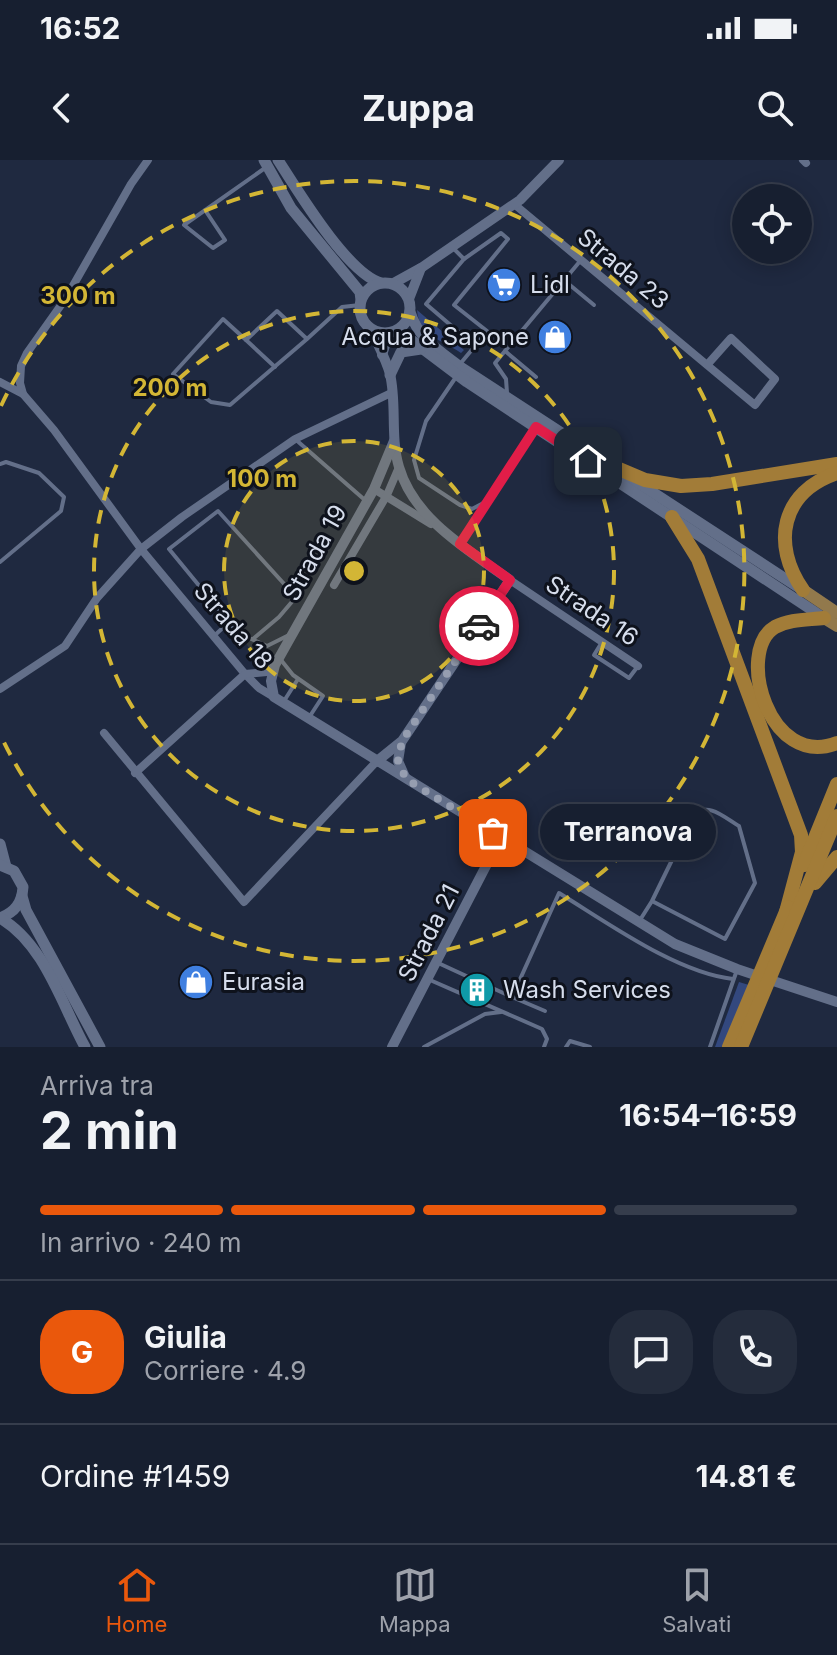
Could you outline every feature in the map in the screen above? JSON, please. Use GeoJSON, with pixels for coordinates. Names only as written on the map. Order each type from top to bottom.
{"type":"FeatureCollection","features":[{"type":"Feature","properties":{"kind":"highway"},"geometry":{"type":"LineString","coordinates":[[619,469],[645,480],[681,486],[837,464]]}},
{"type":"Feature","properties":{"kind":"highway"},"geometry":{"type":"LineString","coordinates":[[803,590],[792,574],[785,554],[784,533],[790,513],[801,496],[817,480],[837,473]]}},
{"type":"Feature","properties":{"kind":"highway"},"geometry":{"type":"LineString","coordinates":[[672,517],[698,559],[801,835],[802,852],[791,913]]}},
{"type":"Feature","properties":{"kind":"highway"},"geometry":{"type":"LineString","coordinates":[[833,619],[788,621],[772,629],[760,645],[756,663],[768,710],[778,728],[792,741],[809,747],[826,748],[837,743]]}},
{"type":"Feature","properties":{"kind":"highway"},"geometry":{"type":"LineString","coordinates":[[791,913],[837,784]]}},
{"type":"Feature","properties":{"kind":"highway"},"geometry":{"type":"LineString","coordinates":[[729,1047],[751,1008],[837,816]]}},
{"type":"Feature","properties":{"kind":"highway"},"geometry":{"type":"LineString","coordinates":[[791,913],[837,857]]}},
{"type":"Feature","properties":{"kind":"highway"},"geometry":{"type":"LineString","coordinates":[[741,1047],[751,1008]]}},
{"type":"Feature","properties":{"kind":"main road"},"geometry":{"type":"LineString","coordinates":[[270,162],[364,274],[402,289],[409,299],[414,325],[421,336],[458,370],[536,427],[833,619]]}},
{"type":"Feature","properties":{"kind":"main road"},"geometry":{"type":"LineString","coordinates":[[270,162],[291,208],[360,292],[362,318],[371,329],[393,332],[506,396],[803,590],[833,619]]}},
{"type":"Feature","properties":{"kind":"main road"},"geometry":{"type":"LineString","coordinates":[[361,302],[371,287],[386,283]]}},
{"type":"Feature","properties":{"kind":"main road"},"geometry":{"type":"LineString","coordinates":[[393,332],[404,325],[410,312]]}},
{"type":"Feature","properties":{"kind":"main road"},"geometry":{"type":"LineString","coordinates":[[390,375],[401,352],[422,349]]}},
{"type":"Feature","properties":{"kind":"main road"},"geometry":{"type":"LineString","coordinates":[[0,844],[3,866],[20,879],[26,910],[100,1047]]}},
{"type":"Feature","properties":{"kind":"main road"},"geometry":{"type":"LineString","coordinates":[[22,896],[18,906],[0,918],[22,936],[40,959],[85,1047]]}},
{"type":"Feature","properties":{"kind":"street"},"geometry":{"type":"LineString","coordinates":[[23,394],[21,366],[27,353],[66,298],[148,160]]}},
{"type":"Feature","properties":{"kind":"street"},"geometry":{"type":"LineString","coordinates":[[386,283],[421,268],[514,204],[559,160]]}},
{"type":"Feature","properties":{"kind":"street","name":"Strada 23"},"geometry":{"type":"LineString","coordinates":[[514,204],[581,260],[707,365],[755,405],[775,379],[731,338],[707,365]]}},
{"type":"Feature","properties":{"kind":"street"},"geometry":{"type":"LineString","coordinates":[[409,299],[421,268]]}},
{"type":"Feature","properties":{"kind":"street","name":"Strada 16"},"geometry":{"type":"LineString","coordinates":[[371,329],[390,375],[394,441],[399,467],[414,499],[445,533]]}},
{"type":"Feature","properties":{"kind":"street"},"geometry":{"type":"LineString","coordinates":[[382,355],[393,332]]}},
{"type":"Feature","properties":{"kind":"street"},"geometry":{"type":"LineString","coordinates":[[0,382],[23,394]]}},
{"type":"Feature","properties":{"kind":"street"},"geometry":{"type":"LineString","coordinates":[[0,689],[65,646],[97,598],[141,549],[182,517],[295,439],[391,393]]}},
{"type":"Feature","properties":{"kind":"street","name":"Strada 18"},"geometry":{"type":"LineString","coordinates":[[23,394],[54,430],[141,549],[259,688],[675,944],[735,974],[749,973],[837,1002]]}},
{"type":"Feature","properties":{"kind":"street","name":"Strada 19"},"geometry":{"type":"LineString","coordinates":[[278,700],[271,681],[278,662],[374,489],[394,441]]}},
{"type":"Feature","properties":{"kind":"street","name":"Strada 19"},"geometry":{"type":"LineString","coordinates":[[389,459],[389,491]]}},
{"type":"Feature","properties":{"kind":"street"},"geometry":{"type":"LineString","coordinates":[[334,585],[389,491],[399,467]]}},
{"type":"Feature","properties":{"kind":"street","name":"Strada 16"},"geometry":{"type":"LineString","coordinates":[[374,489],[389,491],[510,580],[638,666]]}},
{"type":"Feature","properties":{"kind":"street"},"geometry":{"type":"LineString","coordinates":[[104,733],[244,902],[376,762],[402,741],[510,580]]}},
{"type":"Feature","properties":{"kind":"street"},"geometry":{"type":"LineString","coordinates":[[135,773],[245,674],[267,672],[278,662]]}},
{"type":"Feature","properties":{"kind":"street"},"geometry":{"type":"LineString","coordinates":[[402,741],[398,761],[406,779]]}},
{"type":"Feature","properties":{"kind":"street","name":"Strada 21"},"geometry":{"type":"LineString","coordinates":[[392,1047],[501,837]]}},
{"type":"Feature","properties":{"kind":"lane"},"geometry":{"type":"LineString","coordinates":[[205,210],[225,240],[213,248],[184,225],[270,162]]}},
{"type":"Feature","properties":{"kind":"lane"},"geometry":{"type":"LineString","coordinates":[[475,346],[426,304],[464,259],[501,233],[508,239],[454,305],[487,331],[426,421],[414,460],[419,478],[460,505],[472,509],[491,499]]}},
{"type":"Feature","properties":{"kind":"lane"},"geometry":{"type":"LineString","coordinates":[[452,247],[464,259]]}},
{"type":"Feature","properties":{"kind":"lane"},"geometry":{"type":"LineString","coordinates":[[506,396],[506,379],[495,363],[581,260]]}},
{"type":"Feature","properties":{"kind":"lane"},"geometry":{"type":"LineString","coordinates":[[564,280],[594,305]]}},
{"type":"Feature","properties":{"kind":"lane"},"geometry":{"type":"LineString","coordinates":[[275,367],[223,319],[173,374],[211,402],[230,405],[275,367],[307,339],[342,307],[361,302]]}},
{"type":"Feature","properties":{"kind":"lane"},"geometry":{"type":"LineString","coordinates":[[246,340],[277,311],[307,339]]}},
{"type":"Feature","properties":{"kind":"lane"},"geometry":{"type":"LineString","coordinates":[[505,351],[536,377]]}},
{"type":"Feature","properties":{"kind":"lane"},"geometry":{"type":"LineString","coordinates":[[460,544],[536,427]]}},
{"type":"Feature","properties":{"kind":"lane"},"geometry":{"type":"LineString","coordinates":[[295,439],[367,502]]}},
{"type":"Feature","properties":{"kind":"lane"},"geometry":{"type":"LineString","coordinates":[[0,464],[6,462],[39,473],[64,497],[61,511],[0,562]]}},
{"type":"Feature","properties":{"kind":"lane"},"geometry":{"type":"LineString","coordinates":[[253,639],[279,617],[296,597],[218,511],[169,549],[238,633],[267,646],[294,632]]}},
{"type":"Feature","properties":{"kind":"lane"},"geometry":{"type":"LineString","coordinates":[[214,636],[229,622]]}},
{"type":"Feature","properties":{"kind":"lane"},"geometry":{"type":"LineString","coordinates":[[602,642],[594,655],[629,678],[638,666]]}},
{"type":"Feature","properties":{"kind":"lane"},"geometry":{"type":"LineString","coordinates":[[278,662],[323,696],[308,719]]}},
{"type":"Feature","properties":{"kind":"lane"},"geometry":{"type":"LineString","coordinates":[[278,700],[298,679]]}},
{"type":"Feature","properties":{"kind":"lane"},"geometry":{"type":"LineString","coordinates":[[639,922],[694,815],[700,809],[708,808],[739,826],[755,883],[725,939],[652,901]]}},
{"type":"Feature","properties":{"kind":"lane"},"geometry":{"type":"LineString","coordinates":[[512,997],[559,893],[651,948],[714,977],[735,974],[710,1047]]}},
{"type":"Feature","properties":{"kind":"lane"},"geometry":{"type":"LineString","coordinates":[[436,962],[545,1011]]}},
{"type":"Feature","properties":{"kind":"lane"},"geometry":{"type":"LineString","coordinates":[[427,979],[542,1029],[547,1039],[544,1047]]}},
{"type":"Feature","properties":{"kind":"lane"},"geometry":{"type":"LineString","coordinates":[[424,1047],[485,1014],[505,1012]]}},
{"type":"Feature","properties":{"kind":"lane"},"geometry":{"type":"LineString","coordinates":[[566,1047],[574,1040],[590,1047]]}},
{"type":"Feature","properties":{"kind":"shaded area"},"geometry":{"type":"Polygon","coordinates":[[[417,310],[464,350],[461,353],[427,332],[417,310]]]}},
{"type":"Feature","properties":{"kind":"shaded area"},"geometry":{"type":"Polygon","coordinates":[[[739,982],[749,985],[724,1047],[715,1047],[739,982]]]}},
{"type":"Feature","properties":{"kind":"way so far"},"geometry":{"type":"LineString","coordinates":[[479,626],[402,741],[398,761],[406,779],[493,833]]}},
{"type":"Feature","properties":{"kind":"place","name":"Lidl"},"geometry":{"type":"Point","coordinates":[504,285]}},
{"type":"Feature","properties":{"kind":"place","name":"Acqua & Sapone"},"geometry":{"type":"Point","coordinates":[555,337]}},
{"type":"Feature","properties":{"kind":"place","name":"Terranova"},"geometry":{"type":"Point","coordinates":[493,833]}},
{"type":"Feature","properties":{"kind":"place","name":"Eurasia"},"geometry":{"type":"Point","coordinates":[196,982]}},
{"type":"Feature","properties":{"kind":"place","name":"Wash Services"},"geometry":{"type":"Point","coordinates":[477,990]}},
{"type":"Feature","properties":{"kind":"route"},"geometry":{"type":"LineString","coordinates":[[479,626],[510,580],[460,544],[536,427],[588,461]]}}]}
